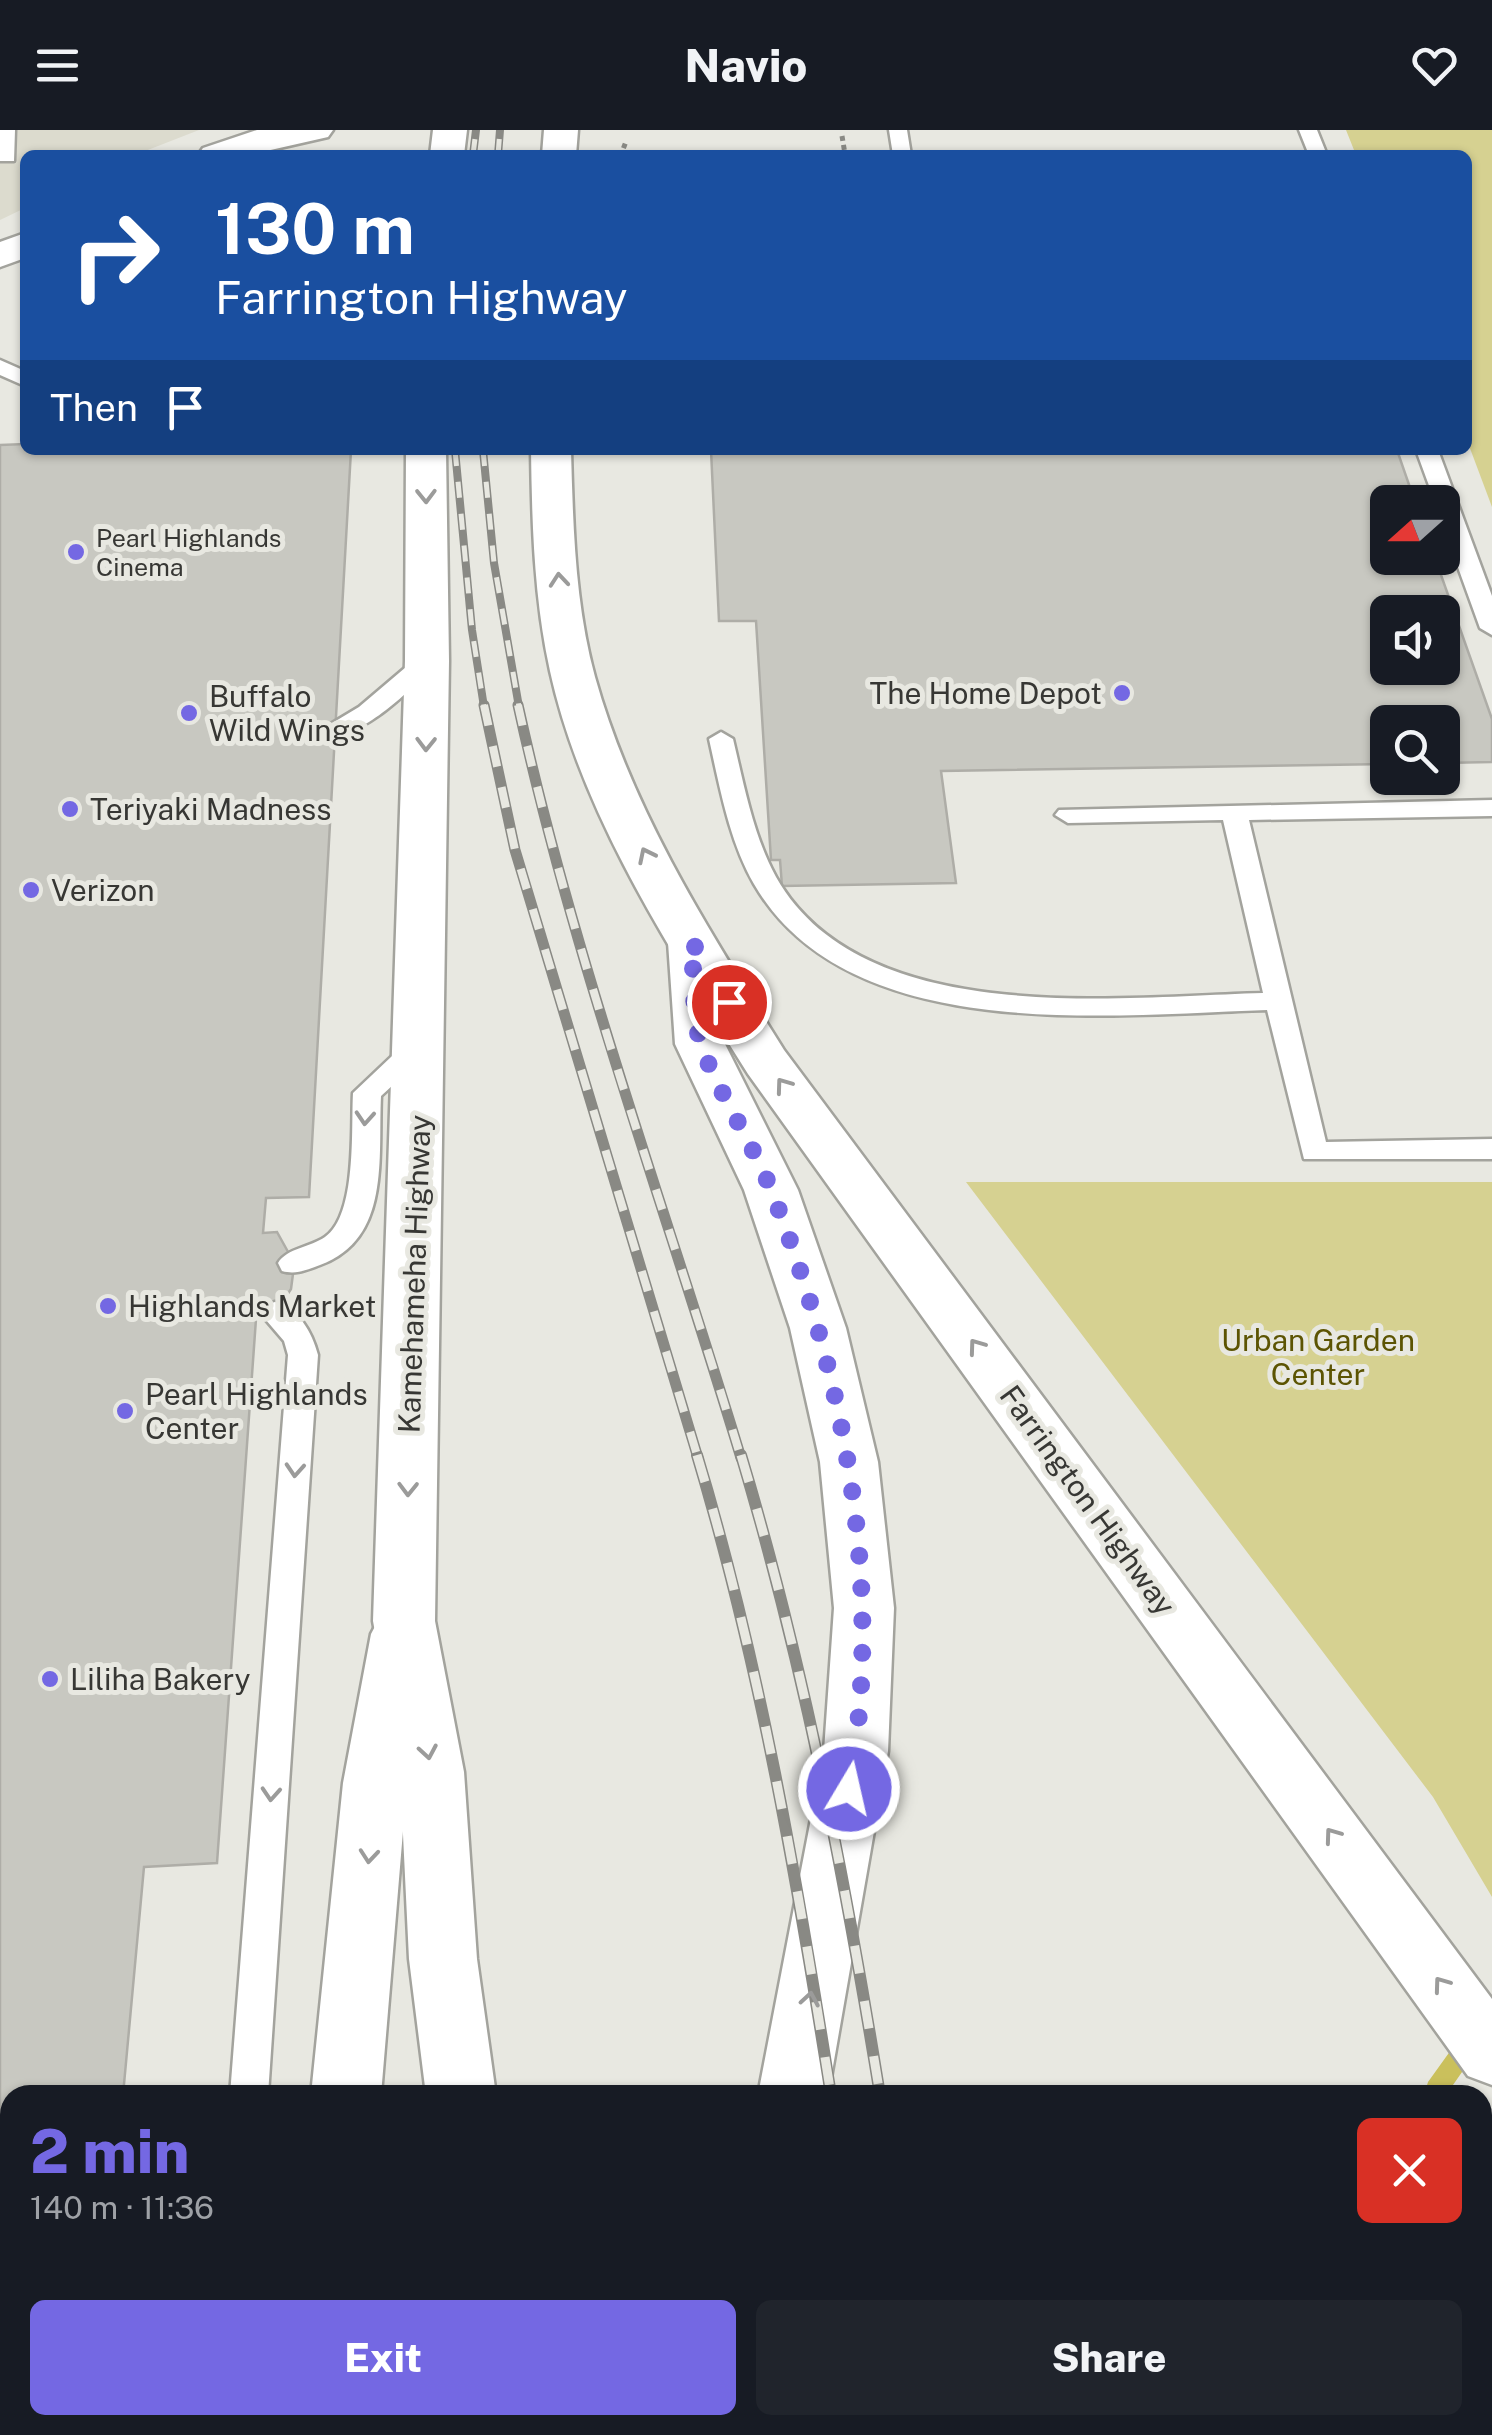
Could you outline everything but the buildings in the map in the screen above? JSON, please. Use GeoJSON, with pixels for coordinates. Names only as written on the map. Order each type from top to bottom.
{"type":"FeatureCollection","features":[{"type":"Feature","properties":{"kind":"main road"},"geometry":{"type":"LineString","coordinates":[[226,150],[261,135],[316,130]]}},
{"type":"Feature","properties":{"kind":"main road","name":"Kamehameha Highway"},"geometry":{"type":"LineString","coordinates":[[347,2085],[374,1783],[404,1621],[420,1045],[427,661],[426,455]]}},
{"type":"Feature","properties":{"kind":"main road"},"geometry":{"type":"LineString","coordinates":[[551,455],[561,609],[574,676],[603,761],[692,942],[700,1044],[771,1190],[818,1328],[849,1462],[864,1608],[856,1750],[795,2085]]}},
{"type":"Feature","properties":{"kind":"main road","name":"Farrington Highway"},"geometry":{"type":"LineString","coordinates":[[692,942],[766,1062],[1492,2054]]}},
{"type":"Feature","properties":{"kind":"main road"},"geometry":{"type":"LineString","coordinates":[[404,1621],[432,1772],[443,1958],[460,2085]]}},
{"type":"Feature","properties":{"kind":"lane"},"geometry":{"type":"LineString","coordinates":[[6,130],[7,157]]}},
{"type":"Feature","properties":{"kind":"lane"},"geometry":{"type":"LineString","coordinates":[[1429,455],[1492,628]]}},
{"type":"Feature","properties":{"kind":"lane"},"geometry":{"type":"LineString","coordinates":[[336,728],[368,712],[427,661]]}},
{"type":"Feature","properties":{"kind":"lane"},"geometry":{"type":"LineString","coordinates":[[721,739],[742,829],[768,885],[800,927],[862,970],[926,991],[1005,1005],[1278,1001]]}},
{"type":"Feature","properties":{"kind":"lane"},"geometry":{"type":"LineString","coordinates":[[1068,815],[1492,808]]}},
{"type":"Feature","properties":{"kind":"lane"},"geometry":{"type":"LineString","coordinates":[[1234,812],[1314,1152],[1492,1148]]}},
{"type":"Feature","properties":{"kind":"lane"},"geometry":{"type":"LineString","coordinates":[[292,1263],[346,1238],[358,1218],[367,1092],[420,1045]]}},
{"type":"Feature","properties":{"kind":"lane"},"geometry":{"type":"LineString","coordinates":[[250,2085],[303,1355],[298,1336],[276,1313]]}},
{"type":"Feature","properties":{"kind":"path"},"geometry":{"type":"LineString","coordinates":[[842,136],[844,150]]}},
{"type":"Feature","properties":{"kind":"path"},"geometry":{"type":"LineString","coordinates":[[622,145],[630,148]]}},
{"type":"Feature","properties":{"kind":"shaded area"},"geometry":{"type":"Polygon","coordinates":[[[0,130],[199,130],[148,150],[20,150],[20,210],[0,220],[0,130]]]}},
{"type":"Feature","properties":{"kind":"green space"},"geometry":{"type":"Polygon","coordinates":[[[1346,130],[1492,130],[1492,507],[1472,454],[1472,150],[1354,150],[1346,130]]]}},
{"type":"Feature","properties":{"kind":"green space","name":"Urban Garden Center"},"geometry":{"type":"Polygon","coordinates":[[[966,1182],[1492,1182],[1492,1897],[1433,1797],[966,1182]]]}},
{"type":"Feature","properties":{"kind":"waterway"},"geometry":{"type":"LineString","coordinates":[[1439,2085],[1492,2011]]}},
{"type":"Feature","properties":{"kind":"railway"},"geometry":{"type":"LineString","coordinates":[[474,150],[476,130]]}},
{"type":"Feature","properties":{"kind":"railway"},"geometry":{"type":"LineString","coordinates":[[498,150],[500,130]]}},
{"type":"Feature","properties":{"kind":"railway"},"geometry":{"type":"LineString","coordinates":[[455,455],[472,630],[484,707]]}},
{"type":"Feature","properties":{"kind":"railway"},"geometry":{"type":"LineString","coordinates":[[483,455],[494,563],[519,707]]}},
{"type":"Feature","properties":{"kind":"railway"},"geometry":{"type":"LineString","coordinates":[[484,705],[515,850],[698,1458]]}},
{"type":"Feature","properties":{"kind":"railway"},"geometry":{"type":"LineString","coordinates":[[518,705],[593,990],[741,1458]]}},
{"type":"Feature","properties":{"kind":"railway"},"geometry":{"type":"LineString","coordinates":[[697,1455],[758,1693],[829,2085]]}},
{"type":"Feature","properties":{"kind":"railway"},"geometry":{"type":"LineString","coordinates":[[741,1455],[784,1613],[821,1773],[878,2085]]}},
{"type":"Feature","properties":{"kind":"place","name":"Pearl Highlands Cinema"},"geometry":{"type":"Point","coordinates":[76,552]}},
{"type":"Feature","properties":{"kind":"place","name":"The Home Depot"},"geometry":{"type":"Point","coordinates":[1122,693]}},
{"type":"Feature","properties":{"kind":"place","name":"Buffalo Wild Wings"},"geometry":{"type":"Point","coordinates":[189,713]}},
{"type":"Feature","properties":{"kind":"place","name":"Teriyaki Madness"},"geometry":{"type":"Point","coordinates":[70,809]}},
{"type":"Feature","properties":{"kind":"place","name":"Verizon"},"geometry":{"type":"Point","coordinates":[31,890]}},
{"type":"Feature","properties":{"kind":"place","name":"Highlands Market"},"geometry":{"type":"Point","coordinates":[108,1306]}},
{"type":"Feature","properties":{"kind":"place","name":"Pearl Highlands Center"},"geometry":{"type":"Point","coordinates":[125,1411]}},
{"type":"Feature","properties":{"kind":"place","name":"Liliha Bakery"},"geometry":{"type":"Point","coordinates":[50,1679]}},
{"type":"Feature","properties":{"kind":"route"},"geometry":{"type":"LineString","coordinates":[[729,1002],[692,942],[700,1044],[771,1190],[818,1328],[849,1462],[864,1608],[856,1750],[849,1789]]}}]}
